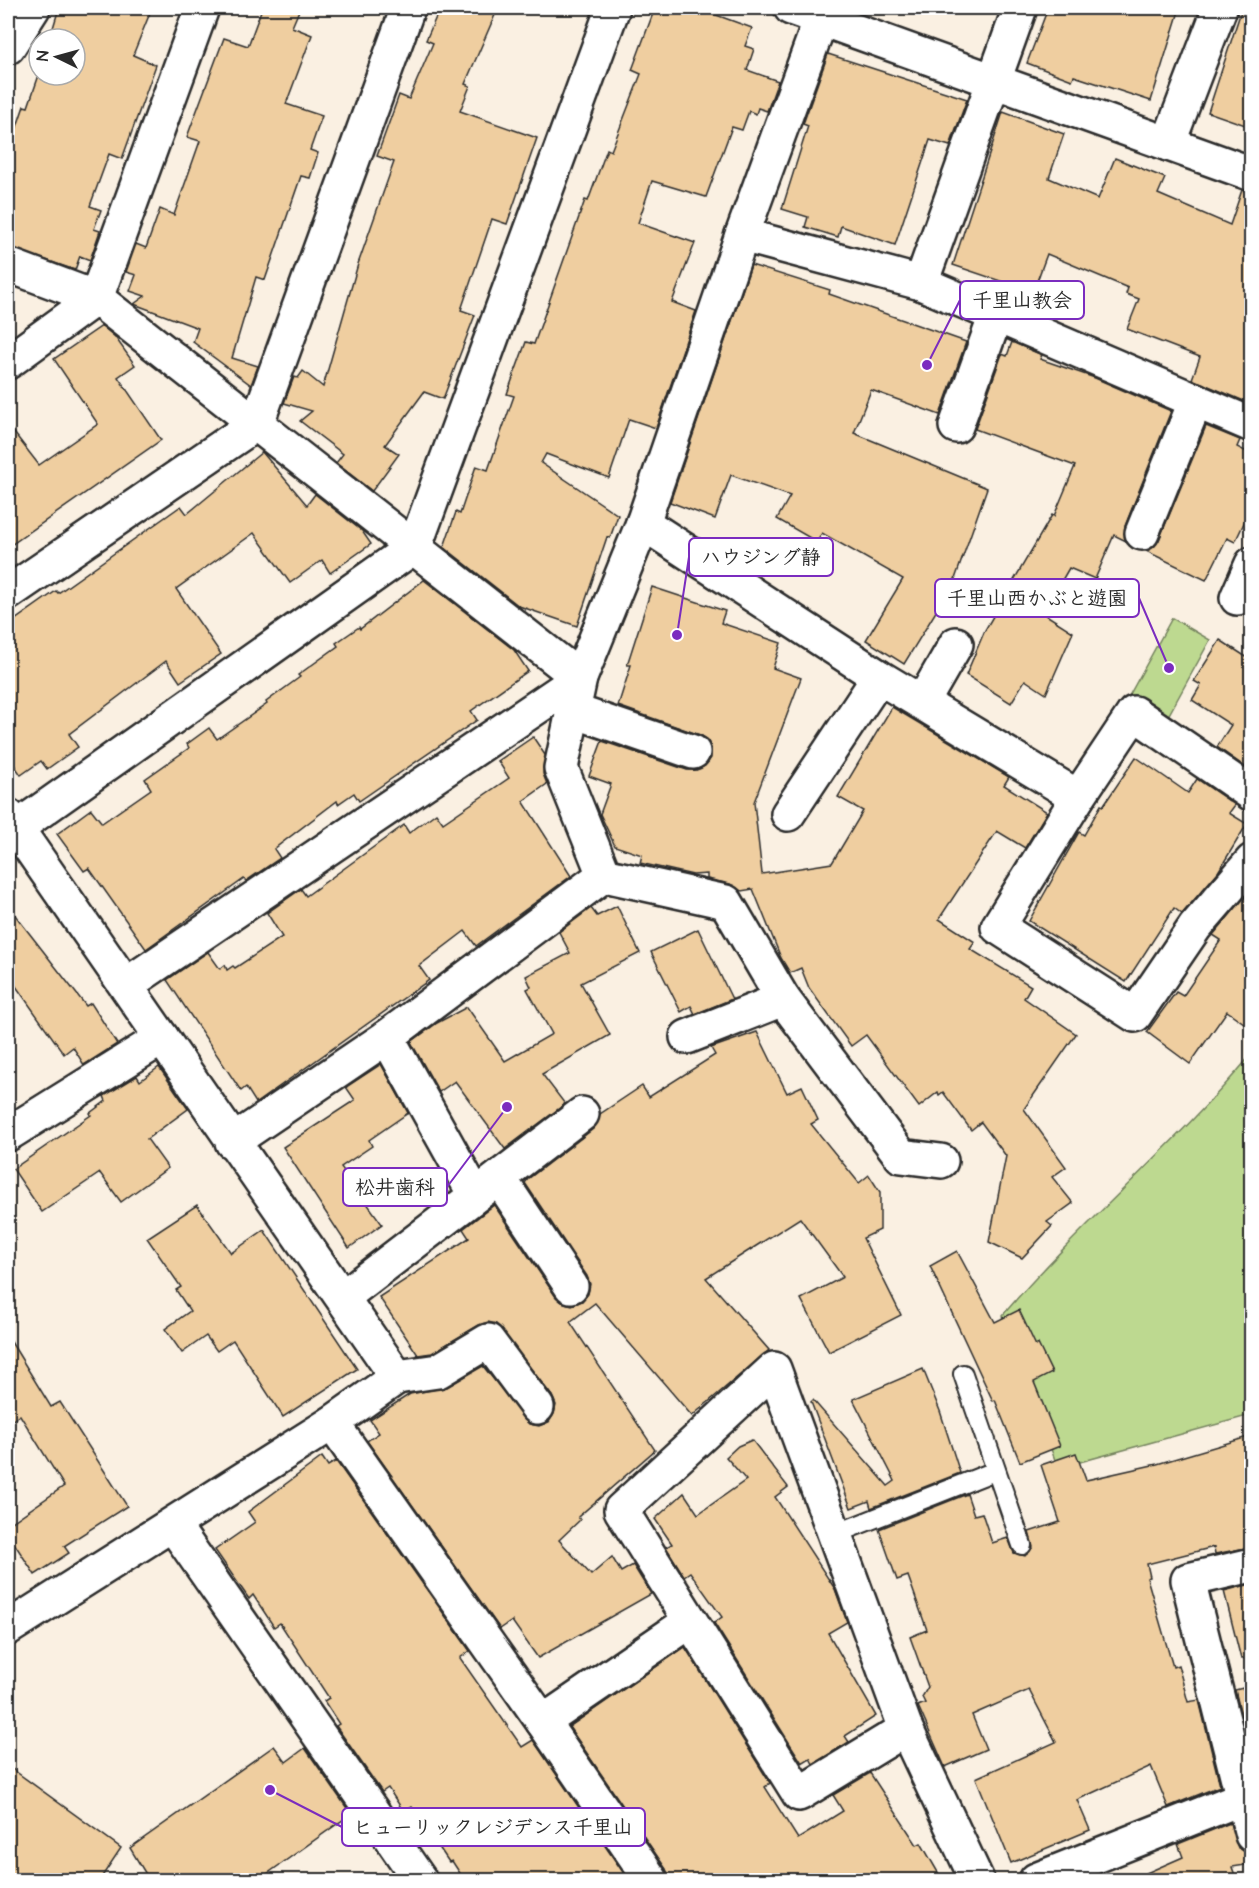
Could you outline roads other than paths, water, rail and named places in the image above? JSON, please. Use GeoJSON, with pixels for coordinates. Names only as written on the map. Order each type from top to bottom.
{"type":"FeatureCollection","features":[{"type":"Feature","properties":{"kind":"street"},"geometry":{"type":"LineString","coordinates":[[8,46],[33,8]]}},
{"type":"Feature","properties":{"kind":"street"},"geometry":{"type":"LineString","coordinates":[[8,362],[96,298],[202,8]]}},
{"type":"Feature","properties":{"kind":"street"},"geometry":{"type":"LineString","coordinates":[[8,593],[258,423],[408,8]]}},
{"type":"Feature","properties":{"kind":"street"},"geometry":{"type":"LineString","coordinates":[[397,1377],[232,1142],[126,985],[10,826],[415,546],[613,8]]}},
{"type":"Feature","properties":{"kind":"street"},"geometry":{"type":"LineString","coordinates":[[921,283],[1020,8]]}},
{"type":"Feature","properties":{"kind":"street"},"geometry":{"type":"LineString","coordinates":[[1168,144],[1220,8]]}},
{"type":"Feature","properties":{"kind":"street"},"geometry":{"type":"LineString","coordinates":[[604,874],[561,768],[580,678],[643,523],[742,235],[812,11],[993,81],[1251,174]]}},
{"type":"Feature","properties":{"kind":"street"},"geometry":{"type":"LineString","coordinates":[[742,235],[921,283],[1251,425]]}},
{"type":"Feature","properties":{"kind":"street"},"geometry":{"type":"LineString","coordinates":[[8,266],[96,298],[415,546],[580,678]]}},
{"type":"Feature","properties":{"kind":"street"},"geometry":{"type":"LineString","coordinates":[[956,426],[996,315]]}},
{"type":"Feature","properties":{"kind":"street"},"geometry":{"type":"LineString","coordinates":[[1142,533],[1196,400]]}},
{"type":"Feature","properties":{"kind":"street"},"geometry":{"type":"LineString","coordinates":[[643,523],[879,677],[1078,797]]}},
{"type":"Feature","properties":{"kind":"street"},"geometry":{"type":"LineString","coordinates":[[1238,598],[1251,564]]}},
{"type":"Feature","properties":{"kind":"street"},"geometry":{"type":"LineString","coordinates":[[922,703],[956,644]]}},
{"type":"Feature","properties":{"kind":"street"},"geometry":{"type":"LineString","coordinates":[[788,814],[879,677]]}},
{"type":"Feature","properties":{"kind":"street"},"geometry":{"type":"LineString","coordinates":[[126,985],[580,678]]}},
{"type":"Feature","properties":{"kind":"street"},"geometry":{"type":"LineString","coordinates":[[574,711],[693,752]]}},
{"type":"Feature","properties":{"kind":"street"},"geometry":{"type":"LineString","coordinates":[[1251,794],[1134,713],[1078,797],[998,927],[1135,1015],[1195,927],[1251,861]]}},
{"type":"Feature","properties":{"kind":"street"},"geometry":{"type":"LineString","coordinates":[[232,1142],[387,1037],[604,874],[726,902],[783,999],[901,1155],[941,1161]]}},
{"type":"Feature","properties":{"kind":"street"},"geometry":{"type":"LineString","coordinates":[[687,1037],[783,999]]}},
{"type":"Feature","properties":{"kind":"street"},"geometry":{"type":"LineString","coordinates":[[387,1037],[487,1186],[572,1286]]}},
{"type":"Feature","properties":{"kind":"street"},"geometry":{"type":"LineString","coordinates":[[8,1134],[162,1038]]}},
{"type":"Feature","properties":{"kind":"street"},"geometry":{"type":"LineString","coordinates":[[343,1297],[582,1114]]}},
{"type":"Feature","properties":{"kind":"street"},"geometry":{"type":"LineString","coordinates":[[8,1628],[332,1423],[397,1377],[438,1371],[488,1341],[537,1407]]}},
{"type":"Feature","properties":{"kind":"street"},"geometry":{"type":"LineString","coordinates":[[906,1729],[799,1794],[689,1622],[621,1510],[774,1369],[906,1729],[977,1881]]}},
{"type":"Feature","properties":{"kind":"street"},"geometry":{"type":"LineString","coordinates":[[332,1423],[543,1722],[651,1881]]}},
{"type":"Feature","properties":{"kind":"street"},"geometry":{"type":"LineString","coordinates":[[173,1525],[420,1881]]}},
{"type":"Feature","properties":{"kind":"street"},"geometry":{"type":"LineString","coordinates":[[1251,1565],[1188,1580],[1247,1795],[1251,1835]]}},
{"type":"Feature","properties":{"kind":"street"},"geometry":{"type":"LineString","coordinates":[[543,1722],[689,1622]]}},
{"type":"Feature","properties":{"kind":"street"},"geometry":{"type":"LineString","coordinates":[[1036,1881],[1247,1795]]}},
{"type":"Feature","properties":{"kind":"lane"},"geometry":{"type":"LineString","coordinates":[[963,1374],[1022,1545]]}},
{"type":"Feature","properties":{"kind":"lane"},"geometry":{"type":"LineString","coordinates":[[835,1534],[995,1472]]}},
{"type":"Feature","properties":{"kind":"place","name":"千里山教会"},"geometry":{"type":"Point","coordinates":[927,365]}},
{"type":"Feature","properties":{"kind":"place","name":"ハウジング静"},"geometry":{"type":"Point","coordinates":[677,635]}},
{"type":"Feature","properties":{"kind":"place","name":"千里山西かぶと遊園"},"geometry":{"type":"Point","coordinates":[1169,668]}},
{"type":"Feature","properties":{"kind":"place","name":"松井歯科"},"geometry":{"type":"Point","coordinates":[507,1107]}},
{"type":"Feature","properties":{"kind":"place","name":"ヒューリックレジデンス千里山"},"geometry":{"type":"Point","coordinates":[270,1790]}}]}
